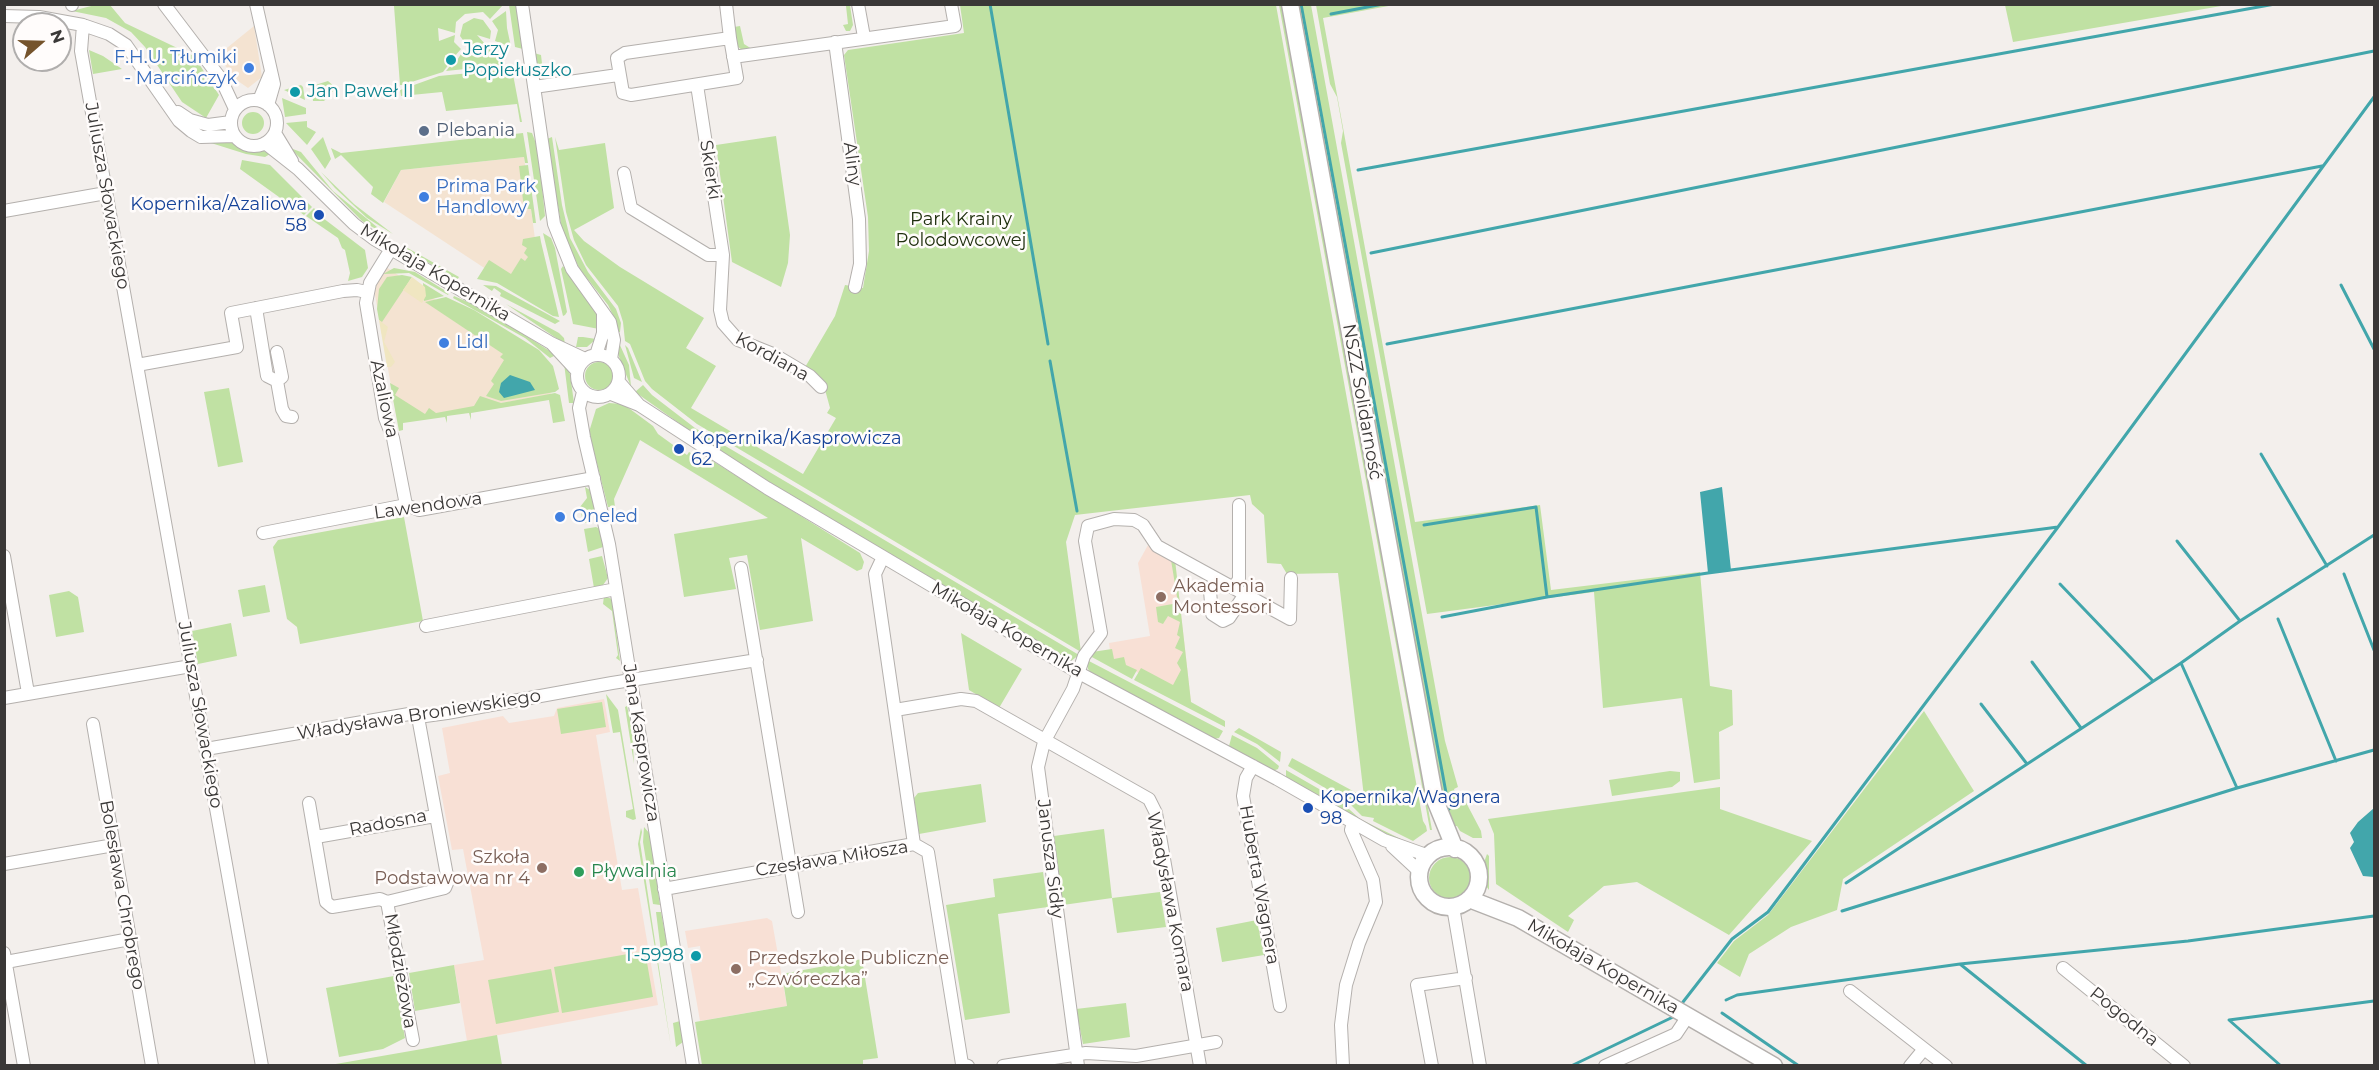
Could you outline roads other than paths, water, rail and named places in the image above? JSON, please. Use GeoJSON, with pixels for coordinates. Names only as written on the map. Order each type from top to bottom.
{"type":"FeatureCollection","features":[{"type":"Feature","properties":{"kind":"main road","name":"NSZZ Solidarność"},"geometry":{"type":"LineString","coordinates":[[1290,4],[1435,801],[1455,849]]}},
{"type":"Feature","properties":{"kind":"main road","name":"NSZZ Solidarność"},"geometry":{"type":"LineString","coordinates":[[1432,853],[1435,801]]}},
{"type":"Feature","properties":{"kind":"main road","name":"Mikołaja Kopernika"},"geometry":{"type":"LineString","coordinates":[[1432,853],[1455,849]]}},
{"type":"Feature","properties":{"kind":"main road"},"geometry":{"type":"LineString","coordinates":[[1432,853],[1420,872],[1419,881],[1427,898],[1443,907],[1453,907],[1469,899],[1478,884],[1479,876],[1473,860],[1455,849]]}},
{"type":"Feature","properties":{"kind":"main road","name":"Mikołaja Kopernika"},"geometry":{"type":"LineString","coordinates":[[1478,884],[1518,918]]}},
{"type":"Feature","properties":{"kind":"main road","name":"Mikołaja Kopernika"},"geometry":{"type":"LineString","coordinates":[[1469,899],[1518,918],[1774,1065]]}},
{"type":"Feature","properties":{"kind":"street"},"geometry":{"type":"LineString","coordinates":[[164,4],[221,79],[246,101],[264,103],[276,118],[275,133],[265,143],[245,144],[235,136],[231,122],[235,109],[246,101]]}},
{"type":"Feature","properties":{"kind":"street"},"geometry":{"type":"LineString","coordinates":[[256,4],[274,84],[264,103]]}},
{"type":"Feature","properties":{"kind":"street"},"geometry":{"type":"LineString","coordinates":[[522,4],[552,214],[560,246],[572,269],[603,311],[610,322],[613,335],[611,359],[619,369],[619,382],[611,394],[595,398],[583,392],[579,386],[577,371],[591,357],[603,333],[603,311]]}},
{"type":"Feature","properties":{"kind":"street"},"geometry":{"type":"LineString","coordinates":[[726,4],[736,78],[631,95],[622,93],[617,58],[625,53],[730,38]]}},
{"type":"Feature","properties":{"kind":"street"},"geometry":{"type":"LineString","coordinates":[[858,4],[864,37]]}},
{"type":"Feature","properties":{"kind":"street"},"geometry":{"type":"LineString","coordinates":[[733,57],[954,26],[951,4]]}},
{"type":"Feature","properties":{"kind":"street"},"geometry":{"type":"LineString","coordinates":[[4,16],[39,17],[83,25],[110,34],[126,45],[179,121],[201,137],[235,136]]}},
{"type":"Feature","properties":{"kind":"street","name":"Juliusza Słowackiego"},"geometry":{"type":"LineString","coordinates":[[83,25],[81,51],[262,1065]]}},
{"type":"Feature","properties":{"kind":"street","name":"Aliny"},"geometry":{"type":"LineString","coordinates":[[835,42],[859,219],[860,264],[855,287]]}},
{"type":"Feature","properties":{"kind":"street"},"geometry":{"type":"LineString","coordinates":[[534,87],[618,75]]}},
{"type":"Feature","properties":{"kind":"street"},"geometry":{"type":"LineString","coordinates":[[221,79],[235,109]]}},
{"type":"Feature","properties":{"kind":"street","name":"Skierki"},"geometry":{"type":"LineString","coordinates":[[697,85],[723,255]]}},
{"type":"Feature","properties":{"kind":"street"},"geometry":{"type":"LineString","coordinates":[[169,106],[190,120],[208,125],[231,122]]}},
{"type":"Feature","properties":{"kind":"street","name":"Mikołaja Kopernika"},"geometry":{"type":"LineString","coordinates":[[275,133],[298,169]]}},
{"type":"Feature","properties":{"kind":"street","name":"Mikołaja Kopernika"},"geometry":{"type":"LineString","coordinates":[[265,143],[298,169],[354,224],[391,249],[552,343],[591,357]]}},
{"type":"Feature","properties":{"kind":"street"},"geometry":{"type":"LineString","coordinates":[[624,173],[631,208],[708,255],[723,255]]}},
{"type":"Feature","properties":{"kind":"street"},"geometry":{"type":"LineString","coordinates":[[4,211],[106,193]]}},
{"type":"Feature","properties":{"kind":"street"},"geometry":{"type":"LineString","coordinates":[[137,365],[237,347],[231,313],[343,291],[367,292],[391,249]]}},
{"type":"Feature","properties":{"kind":"street","name":"Kordiana"},"geometry":{"type":"LineString","coordinates":[[723,255],[720,310],[723,323],[729,333],[738,340],[795,366],[821,387]]}},
{"type":"Feature","properties":{"kind":"street","name":"Azaliowa"},"geometry":{"type":"LineString","coordinates":[[367,292],[367,311],[385,418],[393,438],[406,505]]}},
{"type":"Feature","properties":{"kind":"street"},"geometry":{"type":"LineString","coordinates":[[256,308],[267,376],[277,381]]}},
{"type":"Feature","properties":{"kind":"street","name":"Mikołaja Kopernika"},"geometry":{"type":"LineString","coordinates":[[552,343],[577,371]]}},
{"type":"Feature","properties":{"kind":"street"},"geometry":{"type":"LineString","coordinates":[[277,352],[282,377],[277,381]]}},
{"type":"Feature","properties":{"kind":"street"},"geometry":{"type":"LineString","coordinates":[[591,357],[611,359]]}},
{"type":"Feature","properties":{"kind":"street"},"geometry":{"type":"LineString","coordinates":[[277,381],[283,414],[292,417]]}},
{"type":"Feature","properties":{"kind":"street","name":"Mikołaja Kopernika"},"geometry":{"type":"LineString","coordinates":[[619,382],[639,405]]}},
{"type":"Feature","properties":{"kind":"street","name":"Jana Kasprowicza"},"geometry":{"type":"LineString","coordinates":[[583,392],[579,408],[616,589],[693,1065]]}},
{"type":"Feature","properties":{"kind":"street","name":"Mikołaja Kopernika"},"geometry":{"type":"LineString","coordinates":[[611,394],[639,405],[767,488],[1078,673],[1253,766],[1384,840],[1420,872]]}},
{"type":"Feature","properties":{"kind":"street"},"geometry":{"type":"LineString","coordinates":[[582,421],[595,398]]}},
{"type":"Feature","properties":{"kind":"street","name":"Lawendowa"},"geometry":{"type":"LineString","coordinates":[[263,533],[406,505],[419,510],[594,478]]}},
{"type":"Feature","properties":{"kind":"street"},"geometry":{"type":"LineString","coordinates":[[1239,506],[1240,591],[1228,618],[1223,621],[1212,614],[1210,591],[1216,579],[1240,591],[1290,619],[1291,578]]}},
{"type":"Feature","properties":{"kind":"street","name":"Janusza Sidły"},"geometry":{"type":"LineString","coordinates":[[1076,1060],[1038,767],[1044,742],[1073,689],[1084,656],[1101,633],[1085,542],[1088,526],[1114,519],[1134,520],[1143,525],[1158,546],[1216,579]]}},
{"type":"Feature","properties":{"kind":"street"},"geometry":{"type":"LineString","coordinates":[[4,556],[28,693]]}},
{"type":"Feature","properties":{"kind":"street"},"geometry":{"type":"LineString","coordinates":[[883,557],[875,574],[914,844]]}},
{"type":"Feature","properties":{"kind":"street"},"geometry":{"type":"LineString","coordinates":[[741,568],[798,912]]}},
{"type":"Feature","properties":{"kind":"street"},"geometry":{"type":"LineString","coordinates":[[426,626],[616,589]]}},
{"type":"Feature","properties":{"kind":"street","name":"Władysława Broniewskiego"},"geometry":{"type":"LineString","coordinates":[[206,749],[410,714],[418,717],[757,660]]}},
{"type":"Feature","properties":{"kind":"street"},"geometry":{"type":"LineString","coordinates":[[4,698],[191,666]]}},
{"type":"Feature","properties":{"kind":"street","name":"Władysława Komara"},"geometry":{"type":"LineString","coordinates":[[895,710],[970,699],[1143,795],[1154,807],[1200,1065]]}},
{"type":"Feature","properties":{"kind":"street","name":"Radosna"},"geometry":{"type":"LineString","coordinates":[[316,837],[435,816],[418,717]]}},
{"type":"Feature","properties":{"kind":"street","name":"Bolesława Chrobrego"},"geometry":{"type":"LineString","coordinates":[[93,724],[152,1065]]}},
{"type":"Feature","properties":{"kind":"street","name":"Huberta Wagnera"},"geometry":{"type":"LineString","coordinates":[[1253,766],[1246,778],[1243,796],[1280,1006]]}},
{"type":"Feature","properties":{"kind":"street","name":"Młodzieżowa"},"geometry":{"type":"LineString","coordinates":[[309,803],[323,873],[321,877],[326,902],[332,907],[380,899],[387,902],[442,890],[447,885],[435,816]]}},
{"type":"Feature","properties":{"kind":"street"},"geometry":{"type":"LineString","coordinates":[[1343,1064],[1341,1025],[1346,985],[1355,953],[1376,902],[1373,880],[1350,830],[1353,822]]}},
{"type":"Feature","properties":{"kind":"street","name":"Mikołaja Kopernika"},"geometry":{"type":"LineString","coordinates":[[1384,840],[1432,853]]}},
{"type":"Feature","properties":{"kind":"street","name":"Czesława Miłosza"},"geometry":{"type":"LineString","coordinates":[[664,889],[914,844],[928,852],[965,1065]]}},
{"type":"Feature","properties":{"kind":"street"},"geometry":{"type":"LineString","coordinates":[[4,864],[114,845]]}},
{"type":"Feature","properties":{"kind":"street","name":"Młodzieżowa"},"geometry":{"type":"LineString","coordinates":[[387,902],[413,1040]]}},
{"type":"Feature","properties":{"kind":"street"},"geometry":{"type":"LineString","coordinates":[[1453,907],[1466,978],[1480,1023],[1480,1065]]}},
{"type":"Feature","properties":{"kind":"street"},"geometry":{"type":"LineString","coordinates":[[24,1065],[7,981],[5,957],[130,939]]}},
{"type":"Feature","properties":{"kind":"street","name":"Pogodna"},"geometry":{"type":"LineString","coordinates":[[2063,968],[2184,1065]]}},
{"type":"Feature","properties":{"kind":"street"},"geometry":{"type":"LineString","coordinates":[[1432,1065],[1417,985],[1466,978]]}},
{"type":"Feature","properties":{"kind":"street"},"geometry":{"type":"LineString","coordinates":[[1850,991],[1946,1065]]}},
{"type":"Feature","properties":{"kind":"street"},"geometry":{"type":"LineString","coordinates":[[1605,1065],[1664,1037],[1671,1028],[1688,1016]]}},
{"type":"Feature","properties":{"kind":"street"},"geometry":{"type":"LineString","coordinates":[[1003,1065],[1136,1056],[1216,1042]]}},
{"type":"Feature","properties":{"kind":"street"},"geometry":{"type":"LineString","coordinates":[[1910,1065],[1924,1048]]}},
{"type":"Feature","properties":{"kind":"water"},"geometry":{"type":"Polygon","coordinates":[[[510,375],[530,382],[535,390],[504,398],[499,392],[501,383],[510,375]]]}},
{"type":"Feature","properties":{"kind":"water"},"geometry":{"type":"Polygon","coordinates":[[[1722,487],[1731,570],[1708,573],[1700,492],[1722,487]]]}},
{"type":"Feature","properties":{"kind":"water"},"geometry":{"type":"Polygon","coordinates":[[[2374,808],[2374,877],[2363,876],[2350,848],[2354,842],[2350,833],[2358,822],[2374,808]]]}},
{"type":"Feature","properties":{"kind":"waterway"},"geometry":{"type":"LineString","coordinates":[[990,4],[1048,344]]}},
{"type":"Feature","properties":{"kind":"waterway"},"geometry":{"type":"LineString","coordinates":[[1301,4],[1449,809]]}},
{"type":"Feature","properties":{"kind":"waterway"},"geometry":{"type":"LineString","coordinates":[[1331,14],[1383,4]]}},
{"type":"Feature","properties":{"kind":"waterway"},"geometry":{"type":"LineString","coordinates":[[1358,170],[2275,4]]}},
{"type":"Feature","properties":{"kind":"waterway"},"geometry":{"type":"LineString","coordinates":[[1371,253],[2374,51]]}},
{"type":"Feature","properties":{"kind":"waterway"},"geometry":{"type":"LineString","coordinates":[[1683,1002],[1732,939],[1768,912],[2058,527],[2374,97]]}},
{"type":"Feature","properties":{"kind":"waterway"},"geometry":{"type":"LineString","coordinates":[[1387,344],[2322,166]]}},
{"type":"Feature","properties":{"kind":"waterway"},"geometry":{"type":"LineString","coordinates":[[2341,285],[2374,349]]}},
{"type":"Feature","properties":{"kind":"waterway"},"geometry":{"type":"LineString","coordinates":[[1050,361],[1077,511]]}},
{"type":"Feature","properties":{"kind":"waterway"},"geometry":{"type":"LineString","coordinates":[[2261,454],[2327,566]]}},
{"type":"Feature","properties":{"kind":"waterway"},"geometry":{"type":"LineString","coordinates":[[1424,525],[1536,507],[1547,597],[1708,573],[2058,527]]}},
{"type":"Feature","properties":{"kind":"waterway"},"geometry":{"type":"LineString","coordinates":[[2237,788],[2181,663],[2240,621],[2374,535]]}},
{"type":"Feature","properties":{"kind":"waterway"},"geometry":{"type":"LineString","coordinates":[[2177,541],[2240,621]]}},
{"type":"Feature","properties":{"kind":"waterway"},"geometry":{"type":"LineString","coordinates":[[2344,574],[2374,650]]}},
{"type":"Feature","properties":{"kind":"waterway"},"geometry":{"type":"LineString","coordinates":[[2060,584],[2153,681]]}},
{"type":"Feature","properties":{"kind":"waterway"},"geometry":{"type":"LineString","coordinates":[[1442,617],[1547,597]]}},
{"type":"Feature","properties":{"kind":"waterway"},"geometry":{"type":"LineString","coordinates":[[2278,619],[2336,761]]}},
{"type":"Feature","properties":{"kind":"waterway"},"geometry":{"type":"LineString","coordinates":[[2032,662],[2081,728]]}},
{"type":"Feature","properties":{"kind":"waterway"},"geometry":{"type":"LineString","coordinates":[[1846,883],[2181,663]]}},
{"type":"Feature","properties":{"kind":"waterway"},"geometry":{"type":"LineString","coordinates":[[1981,704],[2027,764]]}},
{"type":"Feature","properties":{"kind":"waterway"},"geometry":{"type":"LineString","coordinates":[[1842,911],[2237,788],[2374,750]]}},
{"type":"Feature","properties":{"kind":"waterway"},"geometry":{"type":"LineString","coordinates":[[1726,1000],[1737,995],[1960,964],[2188,941],[2374,916]]}},
{"type":"Feature","properties":{"kind":"waterway"},"geometry":{"type":"LineString","coordinates":[[1960,964],[2087,1066]]}},
{"type":"Feature","properties":{"kind":"waterway"},"geometry":{"type":"LineString","coordinates":[[2281,1066],[2229,1020],[2374,1001]]}},
{"type":"Feature","properties":{"kind":"waterway"},"geometry":{"type":"LineString","coordinates":[[1722,1013],[1799,1066]]}},
{"type":"Feature","properties":{"kind":"waterway"},"geometry":{"type":"LineString","coordinates":[[1571,1066],[1673,1017]]}},
{"type":"Feature","properties":{"kind":"place","name":"Jerzy Popiełuszko"},"geometry":{"type":"Point","coordinates":[451,60]}},
{"type":"Feature","properties":{"kind":"place","name":"F.H.U. Tłumiki - Marcińczyk"},"geometry":{"type":"Point","coordinates":[249,68]}},
{"type":"Feature","properties":{"kind":"place","name":"Jan Paweł II"},"geometry":{"type":"Point","coordinates":[295,92]}},
{"type":"Feature","properties":{"kind":"place","name":"Plebania"},"geometry":{"type":"Point","coordinates":[424,131]}},
{"type":"Feature","properties":{"kind":"place","name":"Prima Park Handlowy"},"geometry":{"type":"Point","coordinates":[424,197]}},
{"type":"Feature","properties":{"kind":"place","name":"Kopernika/Azaliowa 58"},"geometry":{"type":"Point","coordinates":[319,215]}},
{"type":"Feature","properties":{"kind":"place","name":"Lidl"},"geometry":{"type":"Point","coordinates":[444,343]}},
{"type":"Feature","properties":{"kind":"place","name":"Kopernika/Kasprowicza 62"},"geometry":{"type":"Point","coordinates":[679,449]}},
{"type":"Feature","properties":{"kind":"place","name":"Oneled"},"geometry":{"type":"Point","coordinates":[560,517]}},
{"type":"Feature","properties":{"kind":"place","name":"Akademia Montessori"},"geometry":{"type":"Point","coordinates":[1161,597]}},
{"type":"Feature","properties":{"kind":"place","name":"Kopernika/Wagnera 98"},"geometry":{"type":"Point","coordinates":[1308,808]}},
{"type":"Feature","properties":{"kind":"place","name":"Szkoła Podstawowa nr 4"},"geometry":{"type":"Point","coordinates":[542,868]}},
{"type":"Feature","properties":{"kind":"place","name":"Pływalnia"},"geometry":{"type":"Point","coordinates":[579,872]}},
{"type":"Feature","properties":{"kind":"place","name":"T-5998"},"geometry":{"type":"Point","coordinates":[696,956]}},
{"type":"Feature","properties":{"kind":"place","name":"Przedszkole Publiczne „Czwóreczka”"},"geometry":{"type":"Point","coordinates":[736,969]}},
{"type":"Feature","properties":{"kind":"park label","name":"Park Krainy Polodowcowej"},"geometry":{"type":"Point","coordinates":[961,230]}}]}
